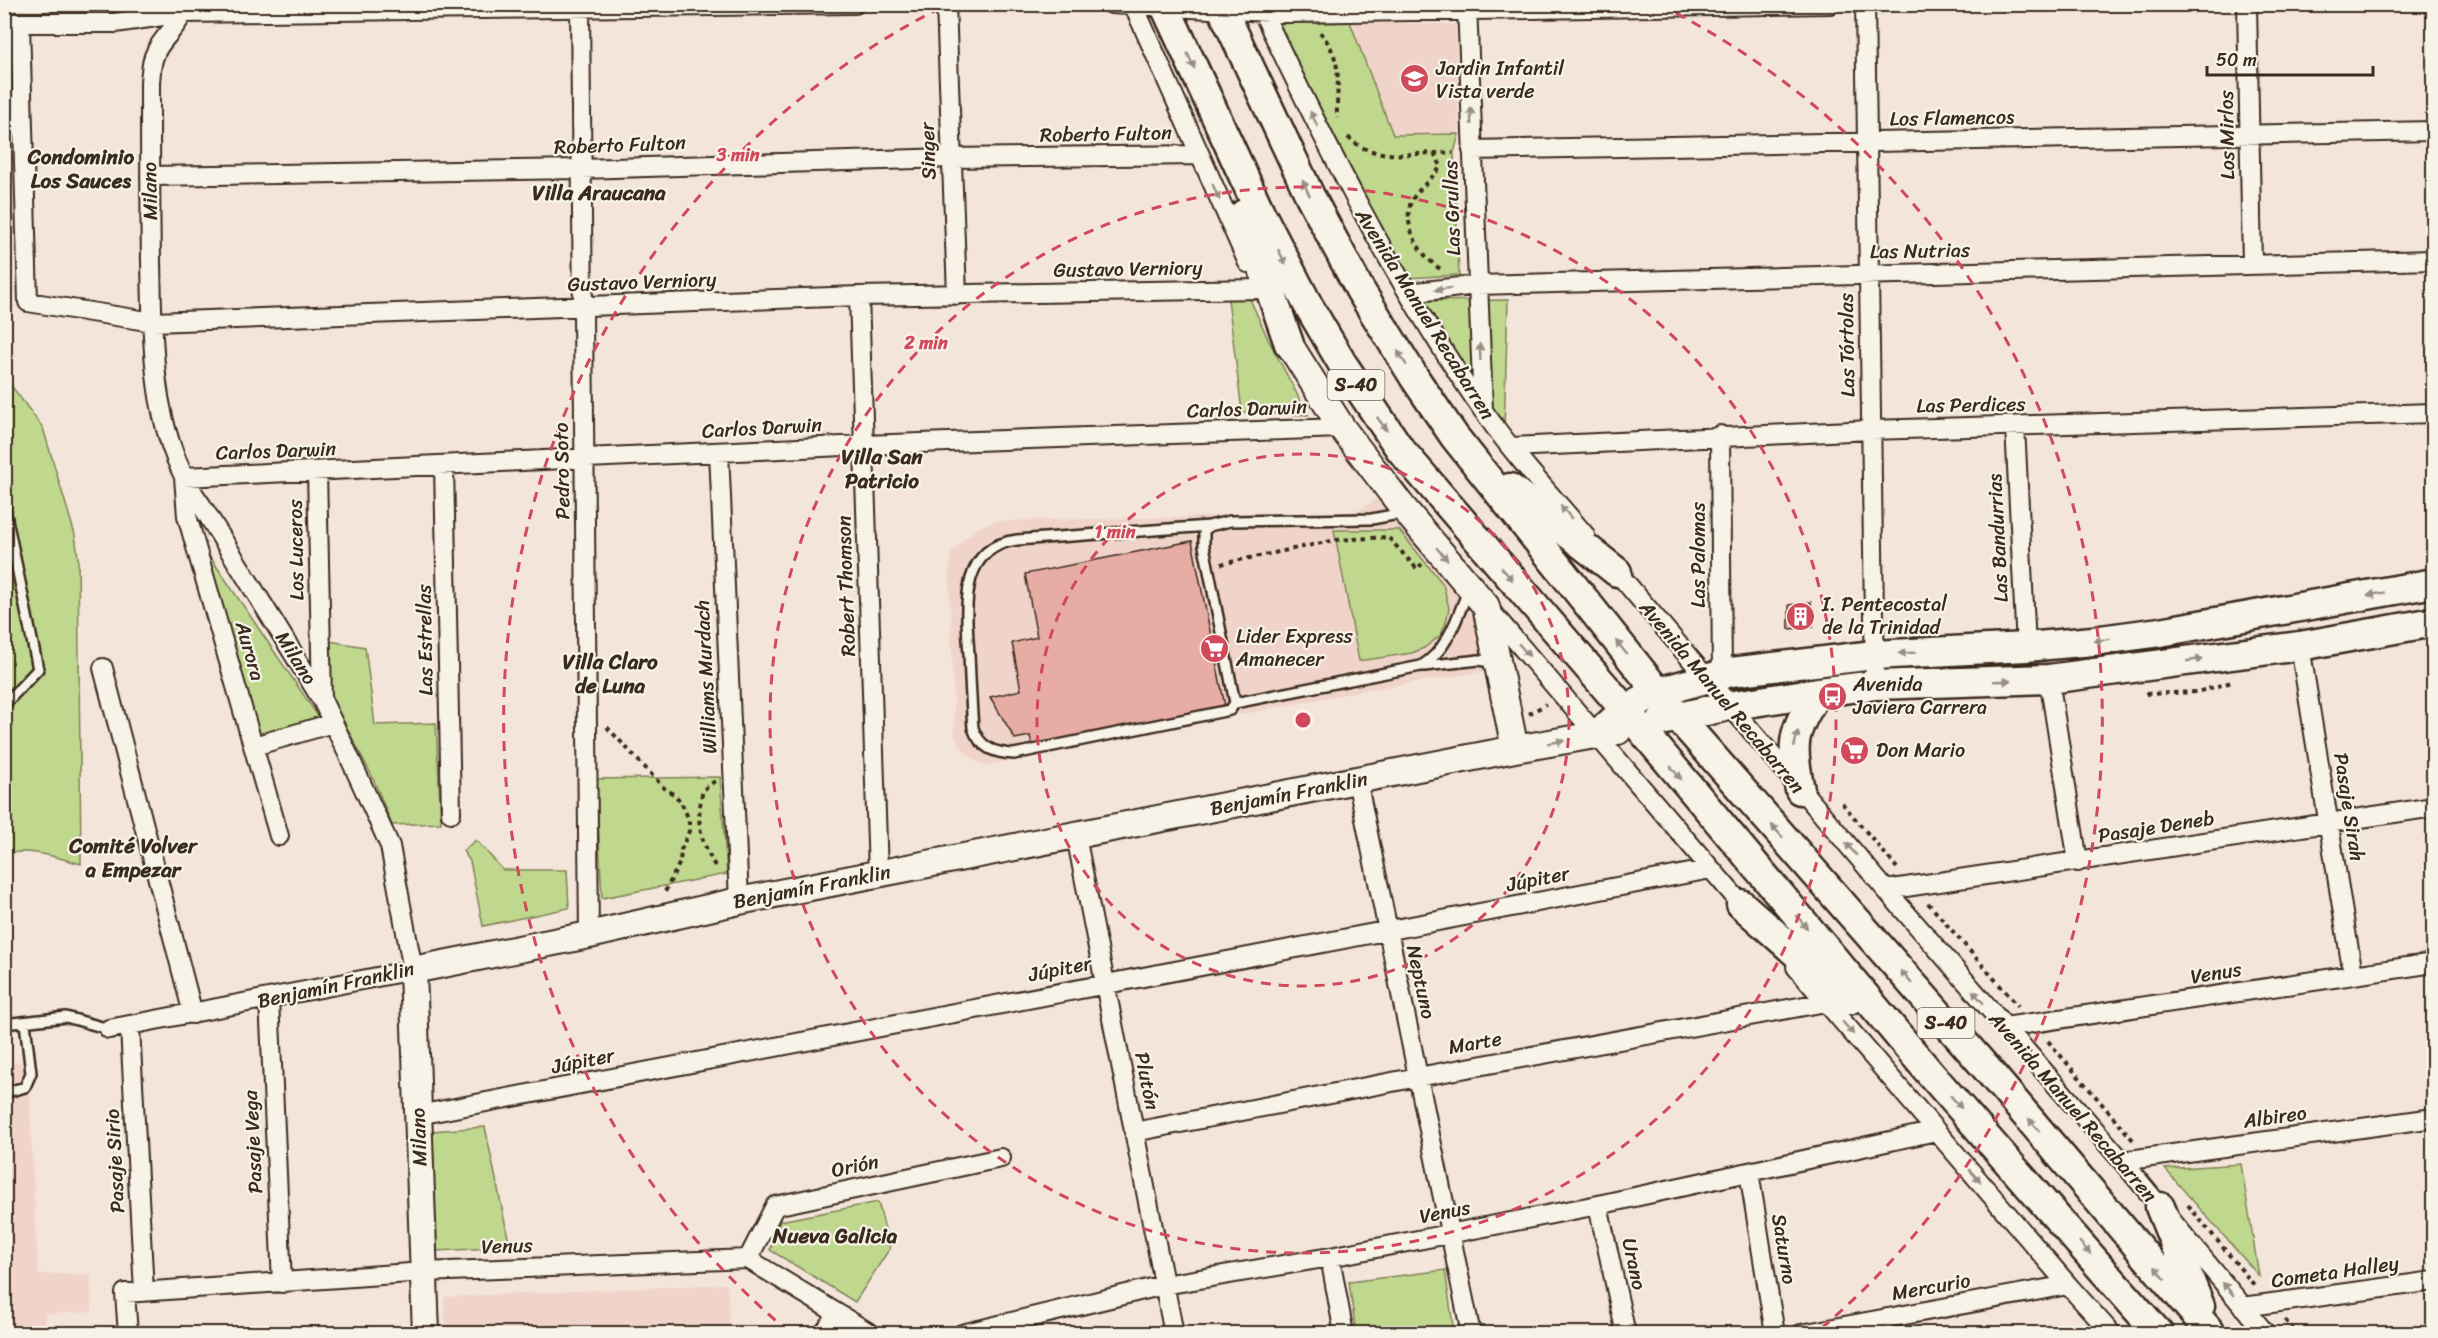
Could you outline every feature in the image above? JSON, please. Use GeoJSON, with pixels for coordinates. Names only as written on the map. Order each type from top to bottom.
{"type":"FeatureCollection","features":[{"type":"Feature","properties":{"kind":"main road","name":"S-40"},"geometry":{"type":"LineString","coordinates":[[1165,6],[1260,212],[1308,305],[1375,415],[1437,494],[1632,719],[1929,1072],[2159,1334]]}},
{"type":"Feature","properties":{"kind":"main road","name":"Avenida Manuel Recabarren"},"geometry":{"type":"LineString","coordinates":[[1221,8],[1310,196],[1360,290],[1454,436],[1677,716],[1987,1069],[2211,1332]]}},
{"type":"Feature","properties":{"kind":"main road"},"geometry":{"type":"LineString","coordinates":[[1215,114],[1236,189],[1289,344]]}},
{"type":"Feature","properties":{"kind":"main road"},"geometry":{"type":"LineString","coordinates":[[1454,436],[1501,480],[1617,572]]}},
{"type":"Feature","properties":{"kind":"main road"},"geometry":{"type":"LineString","coordinates":[[1632,719],[1658,692],[1714,677],[1874,655],[2026,647],[2160,632],[2433,583]]}},
{"type":"Feature","properties":{"kind":"main road"},"geometry":{"type":"LineString","coordinates":[[2268,613],[2290,629],[2300,646]]}},
{"type":"Feature","properties":{"kind":"main road"},"geometry":{"type":"LineString","coordinates":[[1597,735],[1632,719],[1677,716],[1818,692],[1875,685],[2049,679],[2300,646],[2433,622]]}},
{"type":"Feature","properties":{"kind":"main road"},"geometry":{"type":"LineString","coordinates":[[1800,790],[1793,751],[1800,719],[1818,692]]}},
{"type":"Feature","properties":{"kind":"main road"},"geometry":{"type":"LineString","coordinates":[[1741,904],[1929,1072]]}},
{"type":"Feature","properties":{"kind":"main road"},"geometry":{"type":"LineString","coordinates":[[2160,1207],[2211,1332]]}},
{"type":"Feature","properties":{"kind":"main road"},"geometry":{"type":"LineString","coordinates":[[2136,1306],[2154,1334]]}},
{"type":"Feature","properties":{"kind":"street"},"geometry":{"type":"LineString","coordinates":[[12,23],[115,22],[183,9],[855,4]]}},
{"type":"Feature","properties":{"kind":"street","name":"Singer"},"geometry":{"type":"LineString","coordinates":[[946,4],[957,295]]}},
{"type":"Feature","properties":{"kind":"street"},"geometry":{"type":"LineString","coordinates":[[1111,4],[1261,9],[1300,13],[1468,8],[1830,4]]}},
{"type":"Feature","properties":{"kind":"street","name":"Las Tórtolas"},"geometry":{"type":"LineString","coordinates":[[1865,4],[1875,685]]}},
{"type":"Feature","properties":{"kind":"street","name":"Los Mirlos"},"geometry":{"type":"LineString","coordinates":[[2247,4],[2252,265]]}},
{"type":"Feature","properties":{"kind":"street"},"geometry":{"type":"LineString","coordinates":[[1133,5],[1260,289],[1289,344],[1342,428],[1404,509],[1469,586],[2112,1334]]}},
{"type":"Feature","properties":{"kind":"street","name":"Pedro Soto"},"geometry":{"type":"LineString","coordinates":[[580,6],[589,935]]}},
{"type":"Feature","properties":{"kind":"street","name":"Las Grullas"},"geometry":{"type":"LineString","coordinates":[[1468,8],[1472,150],[1471,286],[1483,411]]}},
{"type":"Feature","properties":{"kind":"street","name":"Milano"},"geometry":{"type":"LineString","coordinates":[[183,9],[161,41],[154,54],[151,68],[153,352],[161,407],[168,442],[184,477],[322,700],[390,846],[413,970],[426,1334]]}},
{"type":"Feature","properties":{"kind":"street","name":"Avenida Manuel Recabarren"},"geometry":{"type":"LineString","coordinates":[[1261,9],[1353,199],[1408,293],[1483,411],[1510,447],[1617,572],[1714,677],[1728,706],[2122,1161],[2266,1334]]}},
{"type":"Feature","properties":{"kind":"street","name":"Gustavo Verniory"},"geometry":{"type":"LineString","coordinates":[[12,23],[28,302],[153,322],[859,296],[1260,289]]}},
{"type":"Feature","properties":{"kind":"street","name":"Los Flamencos"},"geometry":{"type":"LineString","coordinates":[[1472,150],[2433,130]]}},
{"type":"Feature","properties":{"kind":"street","name":"Roberto Fulton"},"geometry":{"type":"LineString","coordinates":[[150,176],[581,169],[951,158],[1200,155]]}},
{"type":"Feature","properties":{"kind":"street","name":"Las Nutrias"},"geometry":{"type":"LineString","coordinates":[[1408,293],[1471,286],[2433,260]]}},
{"type":"Feature","properties":{"kind":"street","name":"Robert Thomson"},"geometry":{"type":"LineString","coordinates":[[859,296],[878,874]]}},
{"type":"Feature","properties":{"kind":"street","name":"Las Perdices"},"geometry":{"type":"LineString","coordinates":[[1510,447],[1720,435],[2433,413]]}},
{"type":"Feature","properties":{"kind":"street","name":"Las Bandurrias"},"geometry":{"type":"LineString","coordinates":[[2015,426],[2026,647]]}},
{"type":"Feature","properties":{"kind":"street","name":"Carlos Darwin"},"geometry":{"type":"LineString","coordinates":[[184,477],[864,445],[1342,428]]}},
{"type":"Feature","properties":{"kind":"street","name":"Las Palomas"},"geometry":{"type":"LineString","coordinates":[[1714,677],[1720,435]]}},
{"type":"Feature","properties":{"kind":"street","name":"Williams Murdach"},"geometry":{"type":"LineString","coordinates":[[719,452],[739,901]]}},
{"type":"Feature","properties":{"kind":"street","name":"Las Estrellas"},"geometry":{"type":"LineString","coordinates":[[444,465],[451,813]]}},
{"type":"Feature","properties":{"kind":"street","name":"Los Luceros"},"geometry":{"type":"LineString","coordinates":[[317,472],[322,700]]}},
{"type":"Feature","properties":{"kind":"street","name":"Aurora"},"geometry":{"type":"LineString","coordinates":[[184,477],[187,516],[279,836]]}},
{"type":"Feature","properties":{"kind":"street"},"geometry":{"type":"LineString","coordinates":[[1486,606],[1515,749]]}},
{"type":"Feature","properties":{"kind":"street","name":"Pasaje Sirah"},"geometry":{"type":"LineString","coordinates":[[2300,646],[2353,975]]}},
{"type":"Feature","properties":{"kind":"street"},"geometry":{"type":"LineString","coordinates":[[103,668],[193,1014]]}},
{"type":"Feature","properties":{"kind":"street"},"geometry":{"type":"LineString","coordinates":[[2049,679],[2078,862]]}},
{"type":"Feature","properties":{"kind":"street"},"geometry":{"type":"LineString","coordinates":[[254,746],[333,723]]}},
{"type":"Feature","properties":{"kind":"street","name":"Benjamín Franklin"},"geometry":{"type":"LineString","coordinates":[[109,1029],[130,1027],[589,935],[739,901],[1515,749],[1597,735]]}},
{"type":"Feature","properties":{"kind":"street","name":"Neptuno"},"geometry":{"type":"LineString","coordinates":[[1357,780],[1471,1334]]}},
{"type":"Feature","properties":{"kind":"street","name":"Pasaje Deneb"},"geometry":{"type":"LineString","coordinates":[[1886,890],[2433,807]]}},
{"type":"Feature","properties":{"kind":"street","name":"Plutón"},"geometry":{"type":"LineString","coordinates":[[1076,836],[1174,1334]]}},
{"type":"Feature","properties":{"kind":"street","name":"Júpiter"},"geometry":{"type":"LineString","coordinates":[[418,1115],[1712,869]]}},
{"type":"Feature","properties":{"kind":"street","name":"Venus"},"geometry":{"type":"LineString","coordinates":[[2005,1027],[2433,963]]}},
{"type":"Feature","properties":{"kind":"street","name":"Pasaje Vega"},"geometry":{"type":"LineString","coordinates":[[269,999],[282,1283]]}},
{"type":"Feature","properties":{"kind":"street","name":"Marte"},"geometry":{"type":"LineString","coordinates":[[1134,1132],[1826,1002]]}},
{"type":"Feature","properties":{"kind":"street","name":"Pasaje Sirio"},"geometry":{"type":"LineString","coordinates":[[130,1027],[144,1292]]}},
{"type":"Feature","properties":{"kind":"street","name":"Albireo"},"geometry":{"type":"LineString","coordinates":[[2122,1161],[2433,1118]]}},
{"type":"Feature","properties":{"kind":"street","name":"Venus"},"geometry":{"type":"LineString","coordinates":[[962,1334],[1164,1285],[1330,1257],[1598,1205],[1936,1131]]}},
{"type":"Feature","properties":{"kind":"street","name":"Orión"},"geometry":{"type":"LineString","coordinates":[[748,1259],[775,1206],[1001,1158]]}},
{"type":"Feature","properties":{"kind":"street","name":"Saturno"},"geometry":{"type":"LineString","coordinates":[[1749,1172],[1775,1334]]}},
{"type":"Feature","properties":{"kind":"street","name":"Urano"},"geometry":{"type":"LineString","coordinates":[[1598,1205],[1626,1334]]}},
{"type":"Feature","properties":{"kind":"street"},"geometry":{"type":"LineString","coordinates":[[1330,1257],[1344,1334]]}},
{"type":"Feature","properties":{"kind":"street"},"geometry":{"type":"LineString","coordinates":[[748,1259],[871,1334]]}},
{"type":"Feature","properties":{"kind":"street","name":"Venus"},"geometry":{"type":"LineString","coordinates":[[128,1334],[125,1293],[424,1272],[748,1259]]}},
{"type":"Feature","properties":{"kind":"street","name":"Cometa Halley"},"geometry":{"type":"LineString","coordinates":[[2243,1307],[2433,1281]]}},
{"type":"Feature","properties":{"kind":"street","name":"Mercurio"},"geometry":{"type":"LineString","coordinates":[[1801,1334],[2068,1285]]}},
{"type":"Feature","properties":{"kind":"street"},"geometry":{"type":"LineString","coordinates":[[823,1334],[838,1314]]}},
{"type":"Feature","properties":{"kind":"lane"},"geometry":{"type":"LineString","coordinates":[[4,505],[39,669],[4,705]]}},
{"type":"Feature","properties":{"kind":"lane"},"geometry":{"type":"LineString","coordinates":[[1209,526],[1204,531],[1203,538],[1235,703],[1230,711],[1014,754],[1000,753],[986,748],[976,736],[973,728],[967,596],[978,562],[997,545],[1017,540],[1209,526],[1230,521],[1372,519],[1393,515],[1404,509]]}},
{"type":"Feature","properties":{"kind":"lane"},"geometry":{"type":"LineString","coordinates":[[1421,666],[1436,656],[1443,645],[1469,586]]}},
{"type":"Feature","properties":{"kind":"lane"},"geometry":{"type":"LineString","coordinates":[[1235,703],[1421,666],[1479,660],[1498,664]]}},
{"type":"Feature","properties":{"kind":"lane"},"geometry":{"type":"LineString","coordinates":[[4,1024],[66,1017],[109,1029]]}},
{"type":"Feature","properties":{"kind":"lane"},"geometry":{"type":"LineString","coordinates":[[4,1093],[25,1087],[31,1073],[25,1023]]}},
{"type":"Feature","properties":{"kind":"path"},"geometry":{"type":"LineString","coordinates":[[1300,13],[1324,37],[1335,57],[1339,72],[1337,119],[1340,126]]}},
{"type":"Feature","properties":{"kind":"path"},"geometry":{"type":"LineString","coordinates":[[1343,132],[1362,149],[1376,153],[1454,153],[1472,150]]}},
{"type":"Feature","properties":{"kind":"path"},"geometry":{"type":"LineString","coordinates":[[1434,152],[1441,166],[1412,200],[1409,212],[1410,225],[1420,251],[1429,260],[1471,286]]}},
{"type":"Feature","properties":{"kind":"path"},"geometry":{"type":"LineString","coordinates":[[1209,567],[1336,540],[1388,537],[1418,569],[1425,561]]}},
{"type":"Feature","properties":{"kind":"path"},"geometry":{"type":"LineString","coordinates":[[586,704],[666,790],[674,794],[687,812],[689,831],[681,850],[680,862],[664,894]]}},
{"type":"Feature","properties":{"kind":"path"},"geometry":{"type":"LineString","coordinates":[[720,876],[704,843],[698,812],[703,790],[733,765]]}},
{"type":"Feature","properties":{"kind":"shaded area","name":"Jardin Infantil Vista verde"},"geometry":{"type":"Polygon","coordinates":[[[1350,22],[1456,24],[1459,134],[1393,135],[1350,22]]]}},
{"type":"Feature","properties":{"kind":"shaded area","name":"Lider Express Amanecer"},"geometry":{"type":"Polygon","coordinates":[[[1378,498],[1464,599],[1477,624],[1483,672],[1365,690],[988,765],[975,761],[960,747],[955,736],[949,573],[951,554],[979,527],[995,521],[1331,514],[1360,510],[1378,498]]]}},
{"type":"Feature","properties":{"kind":"shaded area"},"geometry":{"type":"Polygon","coordinates":[[[28,1061],[38,1274],[91,1274],[92,1312],[45,1314],[46,1333],[5,1333],[4,1064],[28,1061]]]}},
{"type":"Feature","properties":{"kind":"shaded area"},"geometry":{"type":"Polygon","coordinates":[[[727,1284],[730,1333],[446,1333],[444,1297],[727,1284]]]}},
{"type":"Feature","properties":{"kind":"green space"},"geometry":{"type":"Polygon","coordinates":[[[1273,20],[1313,23],[1350,22],[1393,135],[1459,134],[1454,153],[1459,275],[1406,278],[1273,20]]]}},
{"type":"Feature","properties":{"kind":"green space"},"geometry":{"type":"Polygon","coordinates":[[[1249,297],[1308,415],[1242,412],[1228,299],[1249,297]]]}},
{"type":"Feature","properties":{"kind":"green space"},"geometry":{"type":"Polygon","coordinates":[[[1508,300],[1504,429],[1417,301],[1508,300]]]}},
{"type":"Feature","properties":{"kind":"green space"},"geometry":{"type":"Polygon","coordinates":[[[4,376],[43,428],[75,535],[78,557],[81,864],[34,853],[5,854],[4,376]]]}},
{"type":"Feature","properties":{"kind":"green space"},"geometry":{"type":"Polygon","coordinates":[[[1334,530],[1399,530],[1443,584],[1449,608],[1441,635],[1424,648],[1412,653],[1359,661],[1334,530]]]}},
{"type":"Feature","properties":{"kind":"green space"},"geometry":{"type":"Polygon","coordinates":[[[200,542],[320,719],[257,737],[200,542]]]}},
{"type":"Feature","properties":{"kind":"green space"},"geometry":{"type":"Polygon","coordinates":[[[329,641],[365,647],[375,725],[436,723],[441,823],[392,825],[373,778],[327,689],[329,641]]]}},
{"type":"Feature","properties":{"kind":"green space"},"geometry":{"type":"Polygon","coordinates":[[[720,777],[727,874],[602,898],[596,779],[720,777]]]}},
{"type":"Feature","properties":{"kind":"green space"},"geometry":{"type":"Polygon","coordinates":[[[476,840],[503,870],[567,870],[569,908],[483,926],[470,861],[463,851],[476,840]]]}},
{"type":"Feature","properties":{"kind":"green space"},"geometry":{"type":"Polygon","coordinates":[[[485,1127],[510,1247],[437,1251],[432,1131],[485,1127]]]}},
{"type":"Feature","properties":{"kind":"green space"},"geometry":{"type":"Polygon","coordinates":[[[2241,1164],[2259,1276],[2165,1169],[2241,1164]]]}},
{"type":"Feature","properties":{"kind":"green space"},"geometry":{"type":"Polygon","coordinates":[[[878,1202],[890,1248],[855,1302],[770,1250],[780,1221],[878,1202]]]}},
{"type":"Feature","properties":{"kind":"green space"},"geometry":{"type":"Polygon","coordinates":[[[1445,1270],[1454,1333],[1356,1333],[1349,1282],[1445,1270]]]}},
{"type":"Feature","properties":{"kind":"building"},"geometry":{"type":"Polygon","coordinates":[[[1192,541],[1225,706],[1032,745],[1030,736],[1015,739],[990,697],[1021,690],[1012,643],[1037,637],[1025,574],[1192,541]]]}},
{"type":"Feature","properties":{"kind":"building","name":"I. Pentecostal de la Trinidad"},"geometry":{"type":"Polygon","coordinates":[[[1811,602],[1813,627],[1789,629],[1789,605],[1811,602]]]}},
{"type":"Feature","properties":{"kind":"place","name":"Jardin Infantil Vista verde"},"geometry":{"type":"Point","coordinates":[1415,79]}},
{"type":"Feature","properties":{"kind":"place","name":"I. Pentecostal de la Trinidad"},"geometry":{"type":"Point","coordinates":[1801,616]}},
{"type":"Feature","properties":{"kind":"place","name":"Lider Express Amanecer"},"geometry":{"type":"Point","coordinates":[1215,648]}},
{"type":"Feature","properties":{"kind":"place","name":"Avenida Javiera Carrera"},"geometry":{"type":"Point","coordinates":[1832,696]}},
{"type":"Feature","properties":{"kind":"place","name":"Don Mario"},"geometry":{"type":"Point","coordinates":[1855,750]}},
{"type":"Feature","properties":{"kind":"district","name":"Condominio Los Sauces"},"geometry":{"type":"Point","coordinates":[81,169]}},
{"type":"Feature","properties":{"kind":"district","name":"Villa Araucana"},"geometry":{"type":"Point","coordinates":[599,193]}},
{"type":"Feature","properties":{"kind":"district","name":"Villa San Patricio"},"geometry":{"type":"Point","coordinates":[882,469]}},
{"type":"Feature","properties":{"kind":"district","name":"Villa Claro de Luna"},"geometry":{"type":"Point","coordinates":[610,674]}},
{"type":"Feature","properties":{"kind":"district","name":"Comité Volver a Empezar"},"geometry":{"type":"Point","coordinates":[133,858]}},
{"type":"Feature","properties":{"kind":"district","name":"Nueva Galicia"},"geometry":{"type":"Point","coordinates":[835,1236]}}]}
